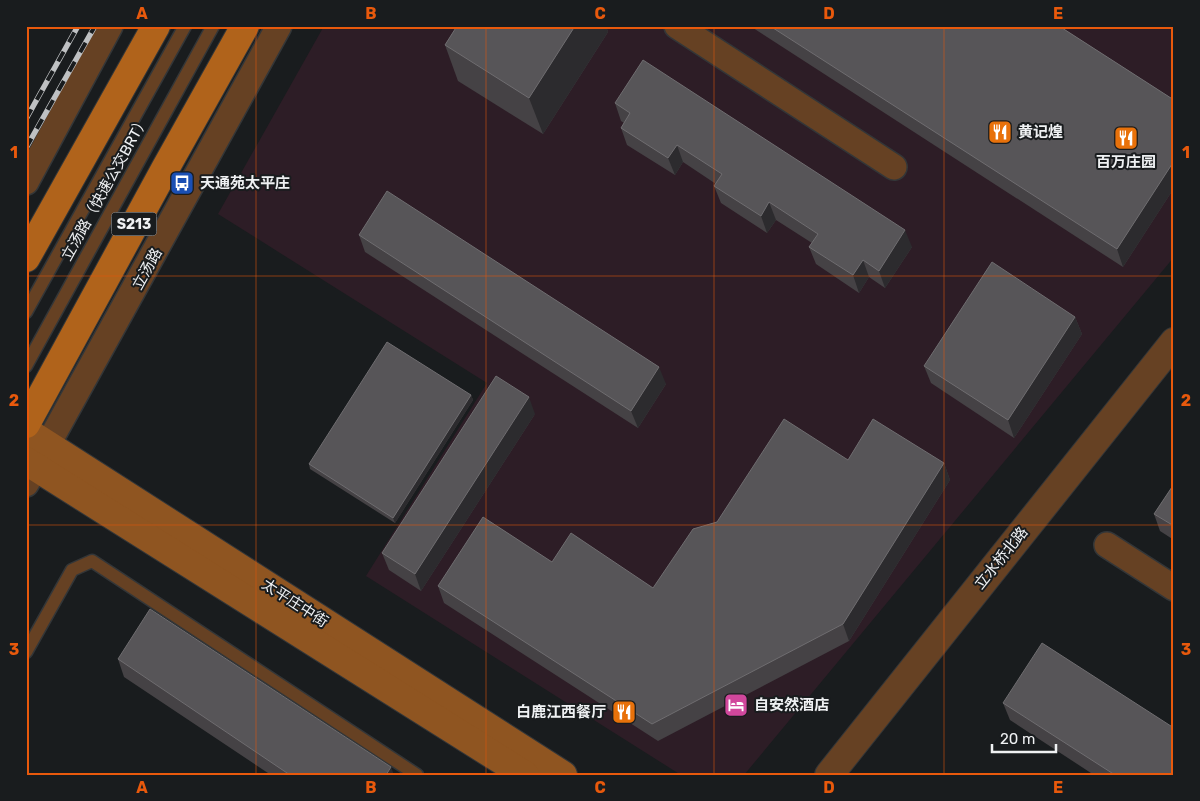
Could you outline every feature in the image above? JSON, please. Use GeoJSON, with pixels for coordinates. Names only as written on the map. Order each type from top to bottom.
{"type":"FeatureCollection","features":[{"type":"Feature","properties":{"kind":"main road"},"geometry":{"type":"LineString","coordinates":[[26,258],[156,26]]}},
{"type":"Feature","properties":{"kind":"main road","name":"S213"},"geometry":{"type":"LineString","coordinates":[[26,424],[164,169],[245,26]]}},
{"type":"Feature","properties":{"kind":"main road","name":"太平庄中街"},"geometry":{"type":"LineString","coordinates":[[33,457],[525,775]]}},
{"type":"Feature","properties":{"kind":"main road","name":"太平庄中街"},"geometry":{"type":"LineString","coordinates":[[33,457],[563,775]]}},
{"type":"Feature","properties":{"kind":"street"},"geometry":{"type":"LineString","coordinates":[[26,182],[110,26]]}},
{"type":"Feature","properties":{"kind":"street","name":"立汤路"},"geometry":{"type":"LineString","coordinates":[[33,457],[279,26]]}},
{"type":"Feature","properties":{"kind":"street"},"geometry":{"type":"LineString","coordinates":[[676,26],[894,167]]}},
{"type":"Feature","properties":{"kind":"street","name":"立水桥北路"},"geometry":{"type":"LineString","coordinates":[[829,775],[1174,342]]}},
{"type":"Feature","properties":{"kind":"street"},"geometry":{"type":"LineString","coordinates":[[1107,545],[1174,588]]}},
{"type":"Feature","properties":{"kind":"lane","name":"立汤路（快速公交BRT）"},"geometry":{"type":"LineString","coordinates":[[26,312],[185,26]]}},
{"type":"Feature","properties":{"kind":"lane","name":"立汤路（快速公交BRT）"},"geometry":{"type":"LineString","coordinates":[[26,366],[213,26]]}},
{"type":"Feature","properties":{"kind":"lane"},"geometry":{"type":"LineString","coordinates":[[26,652],[72,570],[92,562],[417,775]]}},
{"type":"Feature","properties":{"kind":"shaded area"},"geometry":{"type":"Polygon","coordinates":[[[324,26],[1174,26],[1174,257],[744,775],[681,775],[366,576],[487,383],[218,214],[324,26]]]}},
{"type":"Feature","properties":{"kind":"building"},"geometry":{"type":"Polygon","coordinates":[[[457,26],[575,26],[529,98],[445,45],[457,26]]]}},
{"type":"Feature","properties":{"kind":"building"},"geometry":{"type":"Polygon","coordinates":[[[770,26],[1059,26],[1174,100],[1174,161],[1117,249],[770,26]]]}},
{"type":"Feature","properties":{"kind":"building"},"geometry":{"type":"Polygon","coordinates":[[[643,60],[905,230],[879,271],[863,260],[853,275],[809,247],[818,234],[769,202],[761,216],[714,186],[722,174],[677,145],[668,158],[621,128],[630,113],[615,103],[643,60]]]}},
{"type":"Feature","properties":{"kind":"building"},"geometry":{"type":"Polygon","coordinates":[[[387,191],[659,367],[631,411],[359,235],[387,191]]]}},
{"type":"Feature","properties":{"kind":"building"},"geometry":{"type":"Polygon","coordinates":[[[992,262],[1075,317],[1008,420],[924,366],[992,262]]]}},
{"type":"Feature","properties":{"kind":"building"},"geometry":{"type":"Polygon","coordinates":[[[387,342],[471,395],[393,518],[309,464],[387,342]]]}},
{"type":"Feature","properties":{"kind":"building"},"geometry":{"type":"Polygon","coordinates":[[[496,376],[529,397],[415,574],[382,553],[496,376]]]}},
{"type":"Feature","properties":{"kind":"building"},"geometry":{"type":"Polygon","coordinates":[[[784,419],[848,460],[873,419],[944,463],[843,624],[652,724],[438,586],[483,517],[552,562],[571,533],[653,588],[693,529],[717,522],[784,419]]]}},
{"type":"Feature","properties":{"kind":"building"},"geometry":{"type":"Polygon","coordinates":[[[1174,484],[1174,526],[1154,514],[1174,484]]]}},
{"type":"Feature","properties":{"kind":"building"},"geometry":{"type":"Polygon","coordinates":[[[150,609],[391,767],[386,775],[290,775],[118,659],[150,609]]]}},
{"type":"Feature","properties":{"kind":"building"},"geometry":{"type":"Polygon","coordinates":[[[1042,643],[1174,728],[1174,775],[1115,775],[1003,703],[1042,643]]]}},
{"type":"Feature","properties":{"kind":"railway"},"geometry":{"type":"LineString","coordinates":[[26,119],[78,26]]}},
{"type":"Feature","properties":{"kind":"railway"},"geometry":{"type":"LineString","coordinates":[[26,148],[95,26]]}},
{"type":"Feature","properties":{"kind":"place","name":"黄记煌"},"geometry":{"type":"Point","coordinates":[1000,132]}},
{"type":"Feature","properties":{"kind":"place","name":"百万庄园"},"geometry":{"type":"Point","coordinates":[1126,138]}},
{"type":"Feature","properties":{"kind":"place","name":"天通苑太平庄"},"geometry":{"type":"Point","coordinates":[182,183]}},
{"type":"Feature","properties":{"kind":"place","name":"自安然酒店"},"geometry":{"type":"Point","coordinates":[736,705]}},
{"type":"Feature","properties":{"kind":"place","name":"白鹿江西餐厅"},"geometry":{"type":"Point","coordinates":[624,712]}}]}
